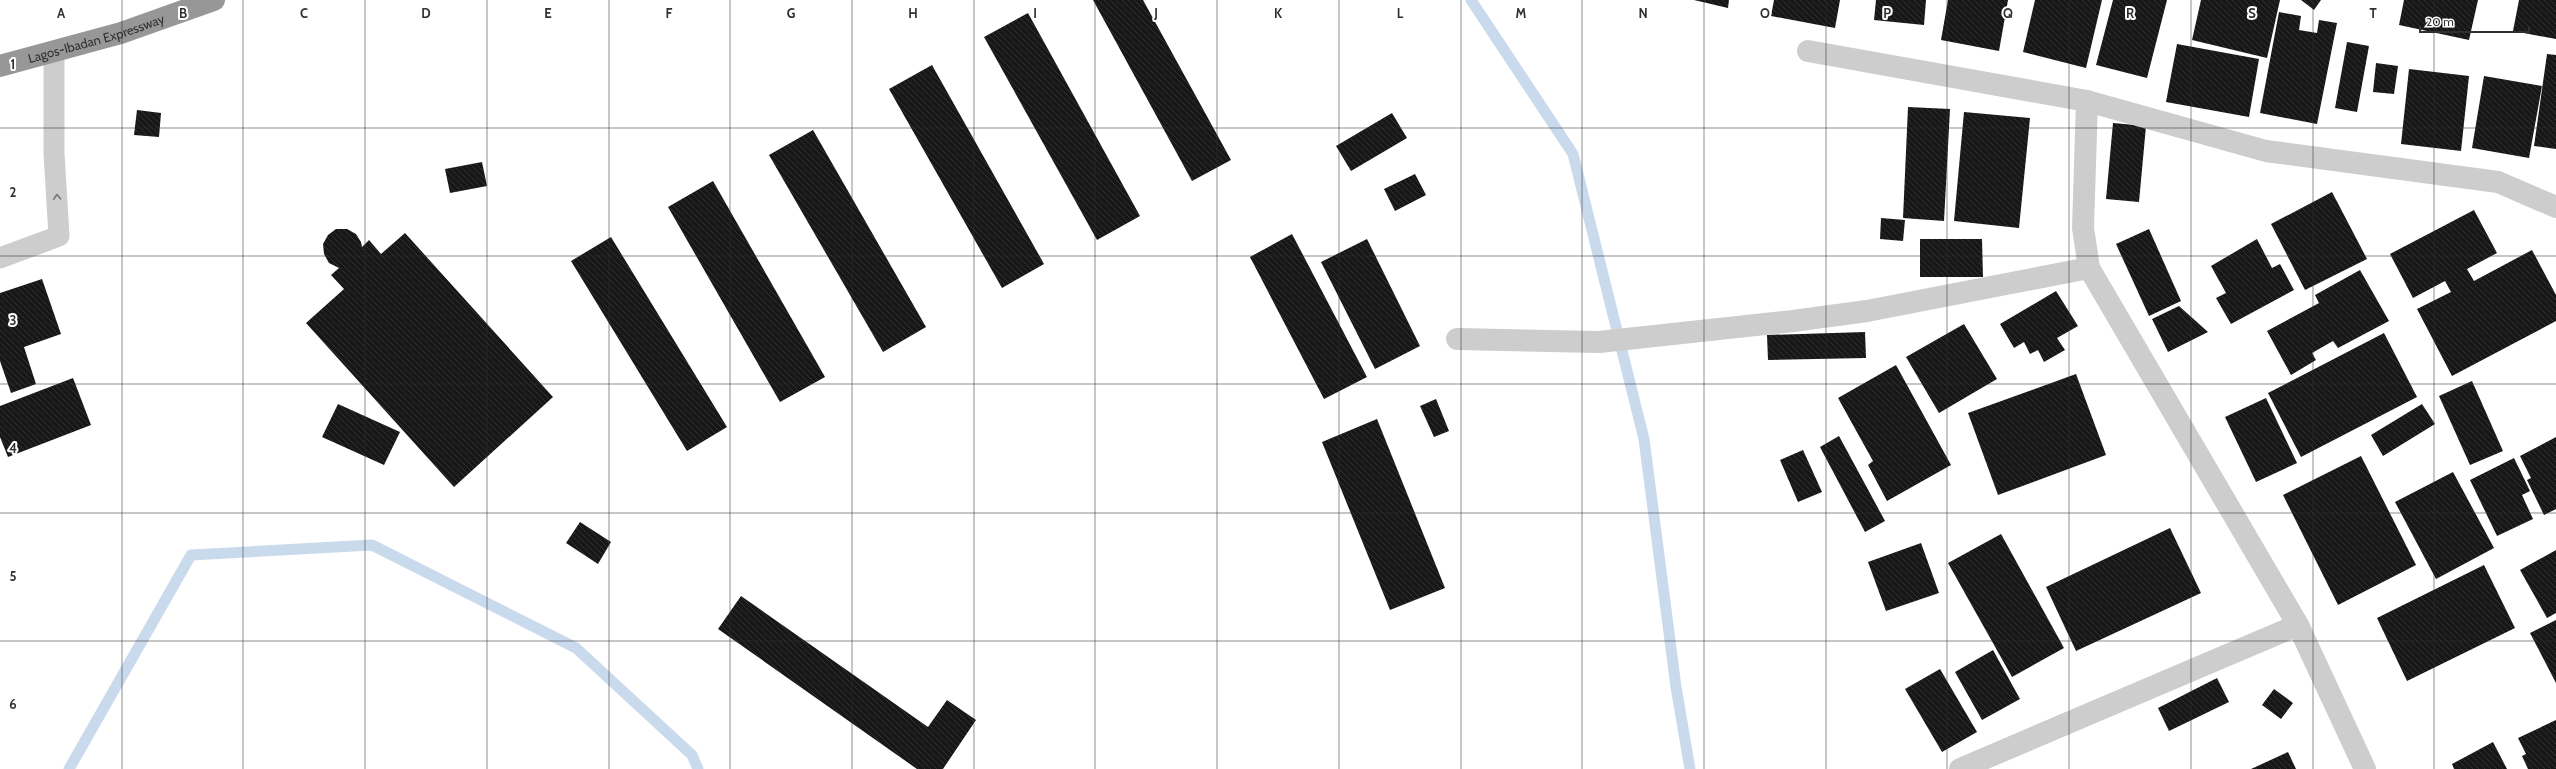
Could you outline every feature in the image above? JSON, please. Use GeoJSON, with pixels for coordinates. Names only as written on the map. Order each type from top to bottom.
{"type":"FeatureCollection","features":[{"type":"Feature","properties":{"kind":"highway","name":"Lagos-Ibadan Expressway"},"geometry":{"type":"LineString","coordinates":[[0,66],[121,33],[214,0]]}},
{"type":"Feature","properties":{"kind":"street"},"geometry":{"type":"LineString","coordinates":[[1808,51],[2087,102],[2266,151],[2498,182],[2556,207]]}},
{"type":"Feature","properties":{"kind":"street"},"geometry":{"type":"LineString","coordinates":[[2087,102],[2083,228],[2089,268],[2298,625],[2365,769]]}},
{"type":"Feature","properties":{"kind":"street"},"geometry":{"type":"LineString","coordinates":[[1457,338],[1599,342],[1867,311],[2089,268]]}},
{"type":"Feature","properties":{"kind":"street"},"geometry":{"type":"LineString","coordinates":[[1960,769],[2298,625]]}},
{"type":"Feature","properties":{"kind":"lane"},"geometry":{"type":"LineString","coordinates":[[0,258],[59,236],[54,153],[54,51]]}},
{"type":"Feature","properties":{"kind":"building"},"geometry":{"type":"Polygon","coordinates":[[[1093,0],[1143,0],[1231,160],[1192,181],[1093,0]]]}},
{"type":"Feature","properties":{"kind":"building"},"geometry":{"type":"Polygon","coordinates":[[[1694,0],[1729,0],[1728,8],[1694,0]]]}},
{"type":"Feature","properties":{"kind":"building"},"geometry":{"type":"Polygon","coordinates":[[[1774,0],[1840,0],[1835,28],[1771,16],[1774,0]]]}},
{"type":"Feature","properties":{"kind":"building"},"geometry":{"type":"Polygon","coordinates":[[[1876,0],[1926,0],[1924,25],[1874,20],[1876,0]]]}},
{"type":"Feature","properties":{"kind":"building"},"geometry":{"type":"Polygon","coordinates":[[[1948,0],[2008,0],[1999,51],[1941,40],[1948,0]]]}},
{"type":"Feature","properties":{"kind":"building"},"geometry":{"type":"Polygon","coordinates":[[[2035,0],[2102,0],[2086,68],[2023,52],[2035,0]]]}},
{"type":"Feature","properties":{"kind":"building"},"geometry":{"type":"Polygon","coordinates":[[[2113,0],[2167,0],[2147,78],[2096,65],[2113,0]]]}},
{"type":"Feature","properties":{"kind":"building"},"geometry":{"type":"Polygon","coordinates":[[[2201,0],[2280,0],[2267,58],[2192,40],[2201,0]]]}},
{"type":"Feature","properties":{"kind":"building"},"geometry":{"type":"Polygon","coordinates":[[[2301,0],[2321,0],[2314,10],[2301,0]]]}},
{"type":"Feature","properties":{"kind":"building"},"geometry":{"type":"Polygon","coordinates":[[[2404,0],[2478,0],[2469,40],[2399,25],[2404,0]]]}},
{"type":"Feature","properties":{"kind":"building"},"geometry":{"type":"Polygon","coordinates":[[[2519,0],[2556,0],[2556,39],[2513,31],[2519,0]]]}},
{"type":"Feature","properties":{"kind":"building"},"geometry":{"type":"Polygon","coordinates":[[[2279,12],[2301,16],[2299,30],[2317,33],[2319,20],[2337,23],[2317,124],[2260,113],[2279,12]]]}},
{"type":"Feature","properties":{"kind":"building"},"geometry":{"type":"Polygon","coordinates":[[[1028,13],[1140,216],[1097,240],[984,37],[1028,13]]]}},
{"type":"Feature","properties":{"kind":"building"},"geometry":{"type":"Polygon","coordinates":[[[2347,42],[2369,46],[2357,112],[2335,108],[2347,42]]]}},
{"type":"Feature","properties":{"kind":"building"},"geometry":{"type":"Polygon","coordinates":[[[2177,44],[2259,59],[2249,117],[2166,102],[2177,44]]]}},
{"type":"Feature","properties":{"kind":"building"},"geometry":{"type":"Polygon","coordinates":[[[2547,54],[2556,55],[2556,149],[2534,146],[2547,54]]]}},
{"type":"Feature","properties":{"kind":"building"},"geometry":{"type":"Polygon","coordinates":[[[2376,63],[2398,66],[2394,94],[2373,92],[2376,63]]]}},
{"type":"Feature","properties":{"kind":"building"},"geometry":{"type":"Polygon","coordinates":[[[932,65],[1044,264],[1002,288],[889,89],[932,65]]]}},
{"type":"Feature","properties":{"kind":"building"},"geometry":{"type":"Polygon","coordinates":[[[2409,69],[2469,76],[2461,151],[2401,144],[2409,69]]]}},
{"type":"Feature","properties":{"kind":"building"},"geometry":{"type":"Polygon","coordinates":[[[2484,76],[2542,86],[2529,158],[2472,148],[2484,76]]]}},
{"type":"Feature","properties":{"kind":"building"},"geometry":{"type":"Polygon","coordinates":[[[1908,107],[1950,109],[1944,221],[1903,218],[1908,107]]]}},
{"type":"Feature","properties":{"kind":"building"},"geometry":{"type":"Polygon","coordinates":[[[137,110],[161,113],[159,137],[134,135],[137,110]]]}},
{"type":"Feature","properties":{"kind":"building"},"geometry":{"type":"Polygon","coordinates":[[[1964,112],[2030,118],[2019,228],[1954,221],[1964,112]]]}},
{"type":"Feature","properties":{"kind":"building"},"geometry":{"type":"Polygon","coordinates":[[[1392,113],[1407,138],[1351,171],[1336,146],[1392,113]]]}},
{"type":"Feature","properties":{"kind":"building"},"geometry":{"type":"Polygon","coordinates":[[[2113,123],[2146,126],[2139,202],[2106,199],[2113,123]]]}},
{"type":"Feature","properties":{"kind":"building"},"geometry":{"type":"Polygon","coordinates":[[[813,130],[926,327],[883,352],[769,155],[813,130]]]}},
{"type":"Feature","properties":{"kind":"building"},"geometry":{"type":"Polygon","coordinates":[[[482,162],[487,186],[450,193],[445,169],[482,162]]]}},
{"type":"Feature","properties":{"kind":"building"},"geometry":{"type":"Polygon","coordinates":[[[1415,174],[1426,195],[1395,211],[1384,189],[1415,174]]]}},
{"type":"Feature","properties":{"kind":"building"},"geometry":{"type":"Polygon","coordinates":[[[713,181],[825,377],[780,402],[668,207],[713,181]]]}},
{"type":"Feature","properties":{"kind":"building"},"geometry":{"type":"Polygon","coordinates":[[[2332,192],[2367,259],[2305,290],[2271,224],[2332,192]]]}},
{"type":"Feature","properties":{"kind":"building"},"geometry":{"type":"Polygon","coordinates":[[[2474,210],[2497,253],[2467,269],[2474,281],[2532,250],[2556,295],[2556,321],[2452,376],[2417,309],[2451,292],[2445,281],[2413,298],[2390,254],[2474,210]]]}},
{"type":"Feature","properties":{"kind":"building"},"geometry":{"type":"Polygon","coordinates":[[[1881,218],[1905,220],[1903,241],[1880,239],[1881,218]]]}},
{"type":"Feature","properties":{"kind":"building"},"geometry":{"type":"Polygon","coordinates":[[[336,229],[347,229],[356,234],[362,247],[369,240],[381,254],[405,233],[553,397],[454,487],[306,323],[344,289],[331,275],[339,268],[329,263],[324,254],[323,244],[328,235],[336,229]]]}},
{"type":"Feature","properties":{"kind":"building"},"geometry":{"type":"Polygon","coordinates":[[[2149,229],[2181,301],[2149,316],[2116,244],[2149,229]]]}},
{"type":"Feature","properties":{"kind":"building"},"geometry":{"type":"Polygon","coordinates":[[[1292,234],[1367,377],[1324,399],[1250,257],[1292,234]]]}},
{"type":"Feature","properties":{"kind":"building"},"geometry":{"type":"Polygon","coordinates":[[[611,237],[727,427],[687,451],[571,261],[611,237]]]}},
{"type":"Feature","properties":{"kind":"building"},"geometry":{"type":"Polygon","coordinates":[[[1367,239],[1420,346],[1375,369],[1321,262],[1367,239]]]}},
{"type":"Feature","properties":{"kind":"building"},"geometry":{"type":"Polygon","coordinates":[[[1920,239],[1982,239],[1983,277],[1920,277],[1920,239]]]}},
{"type":"Feature","properties":{"kind":"building"},"geometry":{"type":"Polygon","coordinates":[[[2257,239],[2272,268],[2280,264],[2294,290],[2231,324],[2216,298],[2226,293],[2211,266],[2257,239]]]}},
{"type":"Feature","properties":{"kind":"building"},"geometry":{"type":"Polygon","coordinates":[[[2360,270],[2389,321],[2338,348],[2333,341],[2312,353],[2316,360],[2291,375],[2267,331],[2319,303],[2315,295],[2360,270]]]}},
{"type":"Feature","properties":{"kind":"building"},"geometry":{"type":"Polygon","coordinates":[[[42,279],[61,334],[24,347],[36,384],[11,393],[0,361],[0,293],[42,279]]]}},
{"type":"Feature","properties":{"kind":"building"},"geometry":{"type":"Polygon","coordinates":[[[2056,291],[2078,326],[2057,338],[2065,350],[2044,362],[2038,350],[2030,354],[2024,342],[2014,348],[2000,324],[2056,291]]]}},
{"type":"Feature","properties":{"kind":"building"},"geometry":{"type":"Polygon","coordinates":[[[2179,306],[2208,332],[2168,352],[2152,319],[2179,306]]]}},
{"type":"Feature","properties":{"kind":"building"},"geometry":{"type":"Polygon","coordinates":[[[1964,324],[1997,379],[1939,413],[1906,357],[1964,324]]]}},
{"type":"Feature","properties":{"kind":"building"},"geometry":{"type":"Polygon","coordinates":[[[1865,332],[1866,358],[1768,360],[1767,335],[1865,332]]]}},
{"type":"Feature","properties":{"kind":"building"},"geometry":{"type":"Polygon","coordinates":[[[2384,333],[2417,397],[2301,457],[2268,393],[2384,333]]]}},
{"type":"Feature","properties":{"kind":"building"},"geometry":{"type":"Polygon","coordinates":[[[1896,365],[1951,465],[1887,501],[1868,465],[1873,461],[1838,398],[1896,365]]]}},
{"type":"Feature","properties":{"kind":"building"},"geometry":{"type":"Polygon","coordinates":[[[2076,374],[2106,455],[1998,495],[1968,413],[2076,374]]]}},
{"type":"Feature","properties":{"kind":"building"},"geometry":{"type":"Polygon","coordinates":[[[73,378],[91,425],[8,457],[0,437],[0,406],[73,378]]]}},
{"type":"Feature","properties":{"kind":"building"},"geometry":{"type":"Polygon","coordinates":[[[2472,381],[2503,451],[2470,465],[2439,396],[2472,381]]]}},
{"type":"Feature","properties":{"kind":"building"},"geometry":{"type":"Polygon","coordinates":[[[2266,398],[2297,463],[2256,482],[2225,417],[2266,398]]]}},
{"type":"Feature","properties":{"kind":"building"},"geometry":{"type":"Polygon","coordinates":[[[1436,399],[1449,431],[1434,437],[1420,406],[1436,399]]]}},
{"type":"Feature","properties":{"kind":"building"},"geometry":{"type":"Polygon","coordinates":[[[338,404],[400,432],[384,465],[322,437],[338,404]]]}},
{"type":"Feature","properties":{"kind":"building"},"geometry":{"type":"Polygon","coordinates":[[[2422,404],[2435,424],[2383,456],[2371,435],[2422,404]]]}},
{"type":"Feature","properties":{"kind":"building"},"geometry":{"type":"Polygon","coordinates":[[[1377,419],[1445,588],[1390,610],[1322,442],[1377,419]]]}},
{"type":"Feature","properties":{"kind":"building"},"geometry":{"type":"Polygon","coordinates":[[[1839,436],[1885,521],[1865,532],[1820,447],[1839,436]]]}},
{"type":"Feature","properties":{"kind":"building"},"geometry":{"type":"Polygon","coordinates":[[[2556,437],[2556,509],[2544,515],[2527,480],[2531,478],[2520,456],[2556,437]]]}},
{"type":"Feature","properties":{"kind":"building"},"geometry":{"type":"Polygon","coordinates":[[[1803,450],[1822,492],[1798,502],[1780,460],[1803,450]]]}},
{"type":"Feature","properties":{"kind":"building"},"geometry":{"type":"Polygon","coordinates":[[[2361,456],[2416,565],[2338,605],[2283,495],[2361,456]]]}},
{"type":"Feature","properties":{"kind":"building"},"geometry":{"type":"Polygon","coordinates":[[[2514,458],[2530,491],[2522,495],[2533,519],[2497,536],[2470,480],[2514,458]]]}},
{"type":"Feature","properties":{"kind":"building"},"geometry":{"type":"Polygon","coordinates":[[[2453,472],[2494,548],[2436,579],[2395,502],[2453,472]]]}},
{"type":"Feature","properties":{"kind":"building"},"geometry":{"type":"Polygon","coordinates":[[[580,522],[611,542],[598,564],[566,543],[580,522]]]}},
{"type":"Feature","properties":{"kind":"building"},"geometry":{"type":"Polygon","coordinates":[[[2170,528],[2201,593],[2076,651],[2046,587],[2170,528]]]}},
{"type":"Feature","properties":{"kind":"building"},"geometry":{"type":"Polygon","coordinates":[[[2001,534],[2064,648],[2012,677],[1948,563],[2001,534]]]}},
{"type":"Feature","properties":{"kind":"building"},"geometry":{"type":"Polygon","coordinates":[[[1921,543],[1939,593],[1886,611],[1868,562],[1921,543]]]}},
{"type":"Feature","properties":{"kind":"building"},"geometry":{"type":"Polygon","coordinates":[[[2556,550],[2556,613],[2547,618],[2520,570],[2556,550]]]}},
{"type":"Feature","properties":{"kind":"building"},"geometry":{"type":"Polygon","coordinates":[[[2484,565],[2515,628],[2407,681],[2377,618],[2484,565]]]}},
{"type":"Feature","properties":{"kind":"building"},"geometry":{"type":"Polygon","coordinates":[[[741,596],[928,727],[947,700],[976,720],[943,769],[917,769],[718,629],[741,596]]]}},
{"type":"Feature","properties":{"kind":"building"},"geometry":{"type":"Polygon","coordinates":[[[2556,620],[2556,683],[2530,633],[2556,620]]]}},
{"type":"Feature","properties":{"kind":"building"},"geometry":{"type":"Polygon","coordinates":[[[1993,650],[2020,699],[1982,720],[1955,672],[1993,650]]]}},
{"type":"Feature","properties":{"kind":"building"},"geometry":{"type":"Polygon","coordinates":[[[1940,669],[1977,732],[1942,752],[1905,689],[1940,669]]]}},
{"type":"Feature","properties":{"kind":"building"},"geometry":{"type":"Polygon","coordinates":[[[2217,678],[2229,702],[2169,731],[2158,708],[2217,678]]]}},
{"type":"Feature","properties":{"kind":"building"},"geometry":{"type":"Polygon","coordinates":[[[2274,689],[2293,703],[2281,719],[2262,705],[2274,689]]]}},
{"type":"Feature","properties":{"kind":"building"},"geometry":{"type":"Polygon","coordinates":[[[2556,720],[2556,769],[2528,769],[2522,756],[2526,754],[2518,738],[2556,720]]]}},
{"type":"Feature","properties":{"kind":"building"},"geometry":{"type":"Polygon","coordinates":[[[2493,742],[2507,769],[2454,769],[2452,764],[2493,742]]]}},
{"type":"Feature","properties":{"kind":"building"},"geometry":{"type":"Polygon","coordinates":[[[2288,752],[2296,769],[2251,769],[2288,752]]]}},
{"type":"Feature","properties":{"kind":"waterway"},"geometry":{"type":"LineString","coordinates":[[1471,0],[1573,154],[1644,439],[1676,687],[1690,769]]}},
{"type":"Feature","properties":{"kind":"waterway"},"geometry":{"type":"LineString","coordinates":[[69,769],[191,555],[372,545],[576,648],[692,755],[698,769]]}}]}
